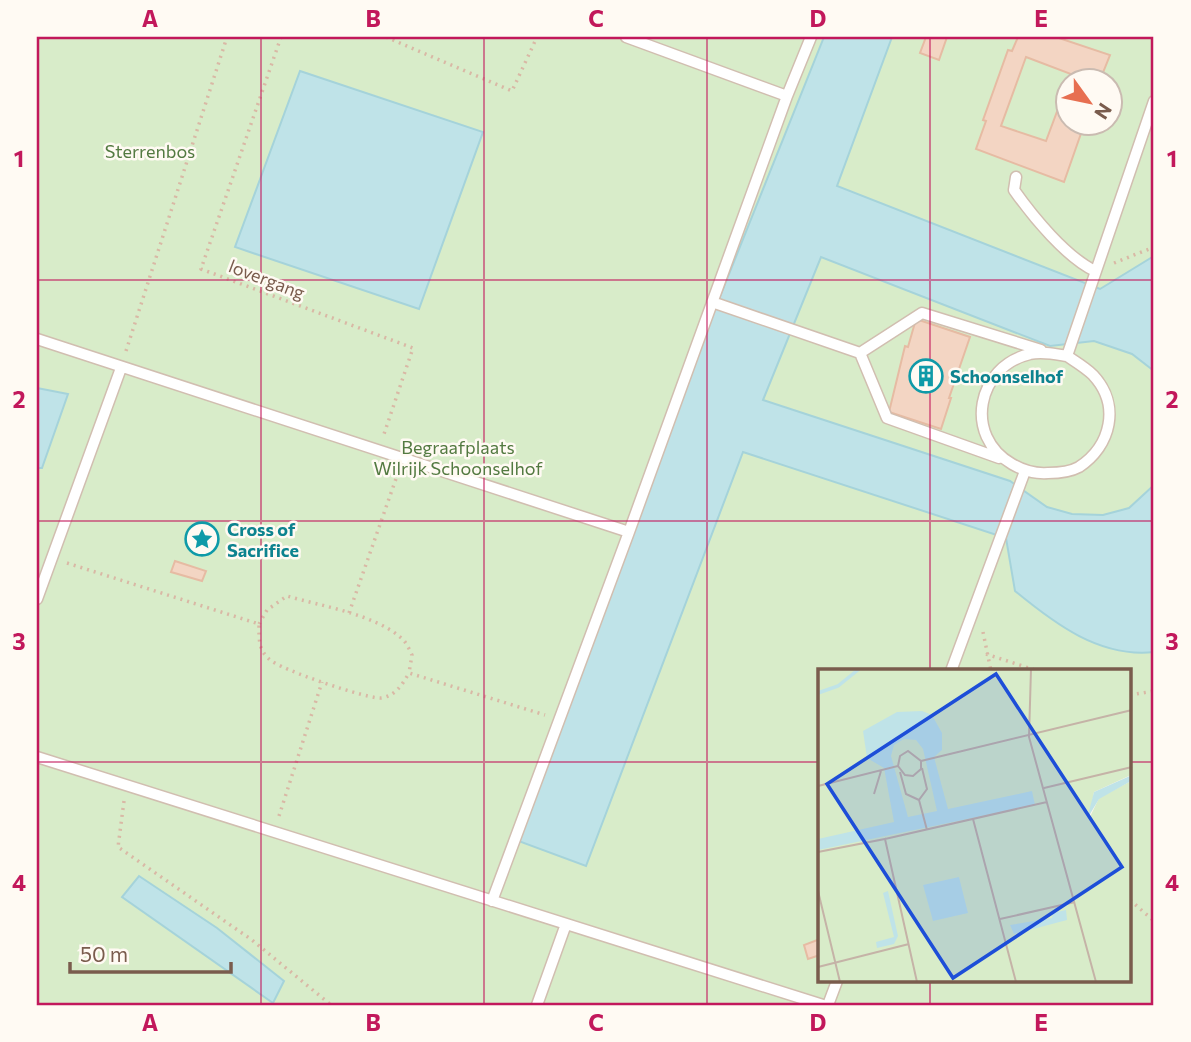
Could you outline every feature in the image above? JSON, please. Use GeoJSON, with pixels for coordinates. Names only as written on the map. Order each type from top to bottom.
{"type":"FeatureCollection","features":[{"type":"Feature","properties":{"kind":"lane"},"geometry":{"type":"LineString","coordinates":[[626,37],[787,96]]}},
{"type":"Feature","properties":{"kind":"lane"},"geometry":{"type":"LineString","coordinates":[[492,901],[811,37]]}},
{"type":"Feature","properties":{"kind":"lane"},"geometry":{"type":"LineString","coordinates":[[1067,356],[1154,101]]}},
{"type":"Feature","properties":{"kind":"lane"},"geometry":{"type":"LineString","coordinates":[[1016,177],[1014,190],[1025,206],[1082,264],[1095,271]]}},
{"type":"Feature","properties":{"kind":"lane"},"geometry":{"type":"LineString","coordinates":[[712,302],[860,353],[887,418],[1006,460],[1025,471],[1038,474],[1075,469],[1092,457],[1104,440],[1111,418],[1106,394],[1093,375],[1067,356],[986,335],[922,313],[860,353]]}},
{"type":"Feature","properties":{"kind":"lane"},"geometry":{"type":"LineString","coordinates":[[37,339],[629,532]]}},
{"type":"Feature","properties":{"kind":"lane"},"geometry":{"type":"LineString","coordinates":[[1006,460],[991,447],[984,430],[981,412],[986,393],[996,375],[1010,362],[1030,354],[1050,353]]}},
{"type":"Feature","properties":{"kind":"lane"},"geometry":{"type":"LineString","coordinates":[[37,599],[121,368]]}},
{"type":"Feature","properties":{"kind":"lane"},"geometry":{"type":"LineString","coordinates":[[952,669],[1025,471]]}},
{"type":"Feature","properties":{"kind":"lane"},"geometry":{"type":"LineString","coordinates":[[37,757],[826,1005],[837,982]]}},
{"type":"Feature","properties":{"kind":"lane"},"geometry":{"type":"LineString","coordinates":[[537,1005],[566,924]]}},
{"type":"Feature","properties":{"kind":"path"},"geometry":{"type":"LineString","coordinates":[[121,368],[227,37]]}},
{"type":"Feature","properties":{"kind":"path","name":"lovergang"},"geometry":{"type":"LineString","coordinates":[[281,37],[201,268],[413,348],[379,451]]}},
{"type":"Feature","properties":{"kind":"path"},"geometry":{"type":"LineString","coordinates":[[387,37],[512,91],[537,37]]}},
{"type":"Feature","properties":{"kind":"path"},"geometry":{"type":"LineString","coordinates":[[1095,271],[1154,247]]}},
{"type":"Feature","properties":{"kind":"path"},"geometry":{"type":"LineString","coordinates":[[349,613],[403,459]]}},
{"type":"Feature","properties":{"kind":"path"},"geometry":{"type":"LineString","coordinates":[[52,558],[259,624]]}},
{"type":"Feature","properties":{"kind":"path"},"geometry":{"type":"LineString","coordinates":[[287,596],[349,613],[383,626],[402,638],[412,655],[408,673],[399,690],[391,695],[378,699],[282,668],[269,660],[259,647],[259,624],[267,610],[287,596]]}},
{"type":"Feature","properties":{"kind":"path"},"geometry":{"type":"LineString","coordinates":[[986,654],[1032,669]]}},
{"type":"Feature","properties":{"kind":"path"},"geometry":{"type":"LineString","coordinates":[[408,673],[546,716]]}},
{"type":"Feature","properties":{"kind":"path"},"geometry":{"type":"LineString","coordinates":[[275,831],[322,681]]}},
{"type":"Feature","properties":{"kind":"path"},"geometry":{"type":"LineString","coordinates":[[1132,695],[1154,691]]}},
{"type":"Feature","properties":{"kind":"path"},"geometry":{"type":"LineString","coordinates":[[126,785],[118,847],[252,940],[331,1005]]}},
{"type":"Feature","properties":{"kind":"path"},"geometry":{"type":"LineString","coordinates":[[1132,902],[1154,921]]}},
{"type":"Feature","properties":{"kind":"green space","name":"Begraafplaats Wilrijk Schoonselhof"},"geometry":{"type":"Polygon","coordinates":[[[37,37],[1154,37],[1154,1005],[37,1005],[37,37]]]}},
{"type":"Feature","properties":{"kind":"water"},"geometry":{"type":"Polygon","coordinates":[[[824,37],[892,37],[837,186],[1100,289],[1154,256],[1154,371],[1132,354],[1094,341],[1050,346],[821,257],[763,400],[1010,481],[1047,507],[1072,514],[1103,515],[1129,508],[1154,485],[1154,652],[1115,650],[1097,644],[1062,626],[1030,603],[1015,591],[1006,538],[743,452],[586,866],[513,839],[709,324],[824,37]]]}},
{"type":"Feature","properties":{"kind":"water"},"geometry":{"type":"Polygon","coordinates":[[[300,71],[483,132],[419,309],[235,247],[300,71]]]}},
{"type":"Feature","properties":{"kind":"water"},"geometry":{"type":"Polygon","coordinates":[[[37,388],[68,394],[42,468],[37,468],[37,388]]]}},
{"type":"Feature","properties":{"kind":"water"},"geometry":{"type":"Polygon","coordinates":[[[139,876],[217,928],[284,981],[273,1003],[122,897],[139,876]]]}},
{"type":"Feature","properties":{"kind":"building"},"geometry":{"type":"Polygon","coordinates":[[[926,37],[947,37],[939,60],[920,53],[926,37]]]}},
{"type":"Feature","properties":{"kind":"building"},"geometry":{"type":"Polygon","coordinates":[[[1018,37],[1056,37],[1110,55],[1106,66],[1054,68],[1026,57],[1001,126],[1046,141],[1054,120],[1054,136],[1080,136],[1064,182],[976,149],[986,121],[983,120],[1008,50],[1012,51],[1018,37]]]}},
{"type":"Feature","properties":{"kind":"building","name":"Schoonselhof"},"geometry":{"type":"Polygon","coordinates":[[[916,319],[970,337],[941,429],[889,412],[905,346],[908,347],[916,319]]]}},
{"type":"Feature","properties":{"kind":"building"},"geometry":{"type":"Polygon","coordinates":[[[175,561],[206,571],[202,581],[171,572],[175,561]]]}},
{"type":"Feature","properties":{"kind":"building"},"geometry":{"type":"Polygon","coordinates":[[[818,940],[818,956],[808,959],[804,945],[818,940]]]}},
{"type":"Feature","properties":{"kind":"place","name":"Schoonselhof"},"geometry":{"type":"Point","coordinates":[926,376]}},
{"type":"Feature","properties":{"kind":"place","name":"Cross of Sacrifice"},"geometry":{"type":"Point","coordinates":[202,539]}},
{"type":"Feature","properties":{"kind":"park label","name":"Sterrenbos"},"geometry":{"type":"Point","coordinates":[150,151]}}]}
